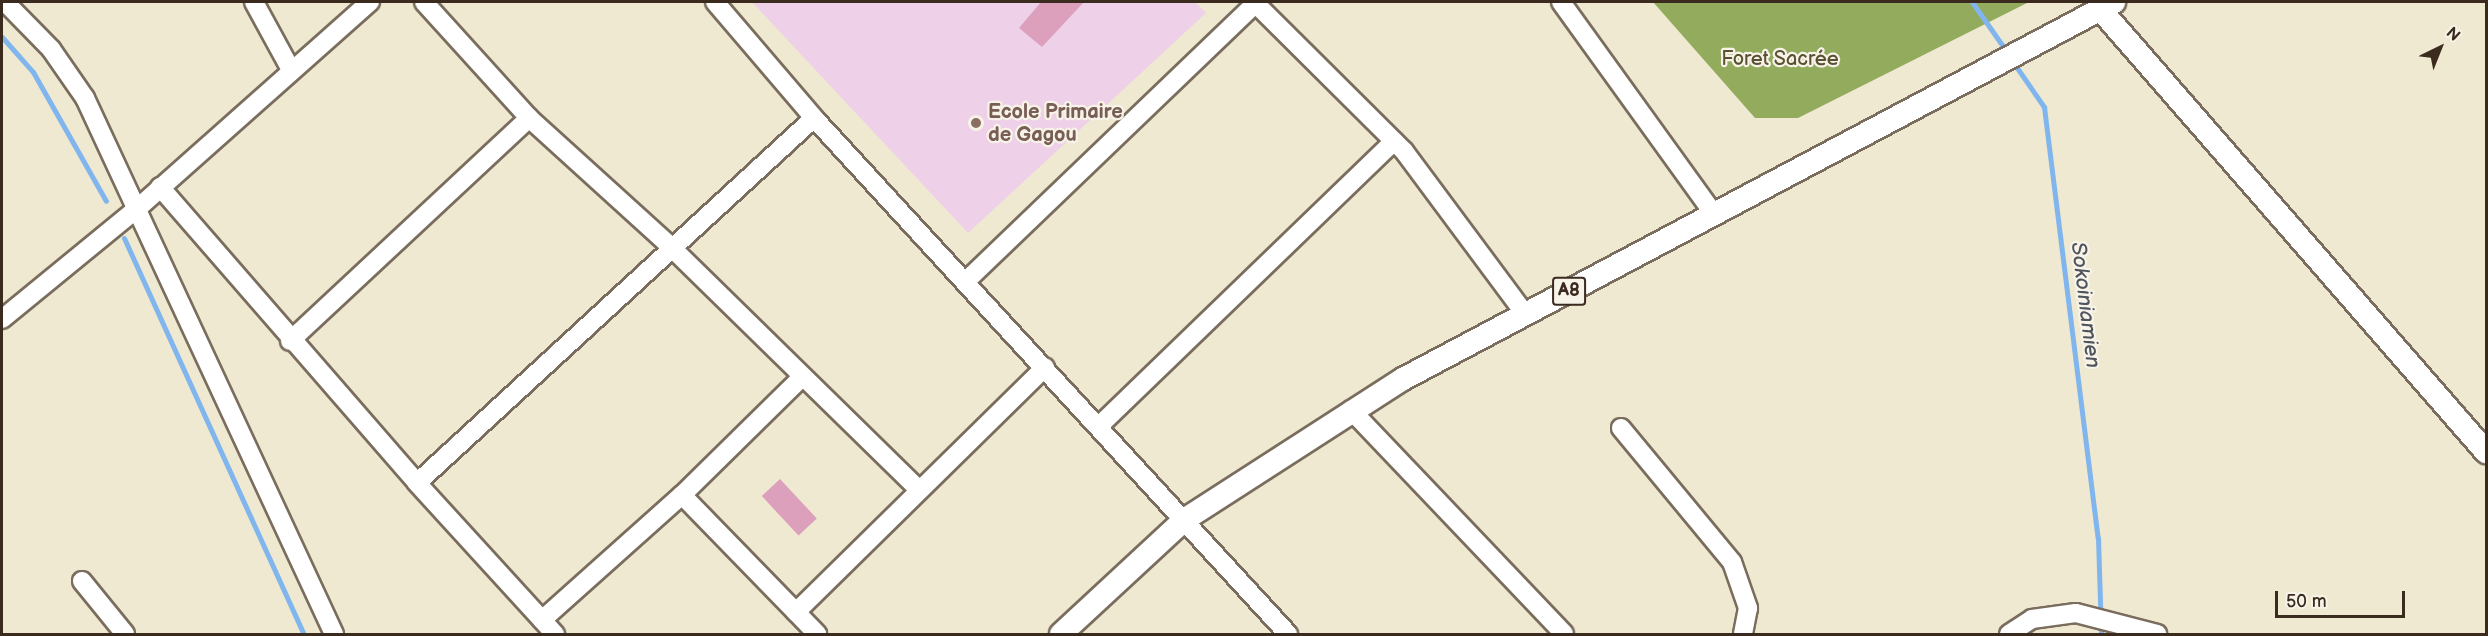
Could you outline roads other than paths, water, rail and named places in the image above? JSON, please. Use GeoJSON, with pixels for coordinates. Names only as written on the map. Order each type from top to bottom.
{"type":"FeatureCollection","features":[{"type":"Feature","properties":{"kind":"main road","name":"A8"},"geometry":{"type":"LineString","coordinates":[[1061,634],[1184,519],[1351,410],[1525,314],[2107,5]]}},
{"type":"Feature","properties":{"kind":"main road"},"geometry":{"type":"LineString","coordinates":[[2107,5],[2487,452]]}},
{"type":"Feature","properties":{"kind":"street"},"geometry":{"type":"LineString","coordinates":[[5,2],[51,49],[84,98],[139,207],[334,634]]}},
{"type":"Feature","properties":{"kind":"street"},"geometry":{"type":"LineString","coordinates":[[254,2],[290,68]]}},
{"type":"Feature","properties":{"kind":"street"},"geometry":{"type":"LineString","coordinates":[[2,320],[139,207],[290,68],[370,2]]}},
{"type":"Feature","properties":{"kind":"street"},"geometry":{"type":"LineString","coordinates":[[424,2],[529,118],[669,246],[801,378],[919,490]]}},
{"type":"Feature","properties":{"kind":"street"},"geometry":{"type":"LineString","coordinates":[[715,2],[814,118],[1046,367],[1288,634]]}},
{"type":"Feature","properties":{"kind":"street"},"geometry":{"type":"LineString","coordinates":[[965,282],[1255,2],[1394,141],[1525,314]]}},
{"type":"Feature","properties":{"kind":"street"},"geometry":{"type":"LineString","coordinates":[[1561,2],[1714,214]]}},
{"type":"Feature","properties":{"kind":"street"},"geometry":{"type":"LineString","coordinates":[[290,341],[529,118]]}},
{"type":"Feature","properties":{"kind":"street"},"geometry":{"type":"LineString","coordinates":[[417,483],[669,246],[814,118]]}},
{"type":"Feature","properties":{"kind":"street"},"geometry":{"type":"LineString","coordinates":[[1099,426],[1394,141]]}},
{"type":"Feature","properties":{"kind":"street"},"geometry":{"type":"LineString","coordinates":[[160,188],[290,341],[555,634]]}},
{"type":"Feature","properties":{"kind":"street"},"geometry":{"type":"LineString","coordinates":[[796,612],[1046,367]]}},
{"type":"Feature","properties":{"kind":"street"},"geometry":{"type":"LineString","coordinates":[[542,620],[682,495],[801,378]]}},
{"type":"Feature","properties":{"kind":"street"},"geometry":{"type":"LineString","coordinates":[[1351,410],[1564,634]]}},
{"type":"Feature","properties":{"kind":"street"},"geometry":{"type":"LineString","coordinates":[[1621,428],[1732,562],[1748,608],[1743,634]]}},
{"type":"Feature","properties":{"kind":"street"},"geometry":{"type":"LineString","coordinates":[[682,495],[817,634]]}},
{"type":"Feature","properties":{"kind":"street"},"geometry":{"type":"LineString","coordinates":[[82,582],[125,634]]}},
{"type":"Feature","properties":{"kind":"street"},"geometry":{"type":"LineString","coordinates":[[2009,634],[2032,619],[2076,613],[2157,634]]}},
{"type":"Feature","properties":{"kind":"waterway","name":"Sokoiniamien"},"geometry":{"type":"LineString","coordinates":[[1972,2],[2007,52]]}},
{"type":"Feature","properties":{"kind":"waterway"},"geometry":{"type":"LineString","coordinates":[[2,37],[33,72],[106,201]]}},
{"type":"Feature","properties":{"kind":"waterway","name":"Sokoiniamien"},"geometry":{"type":"LineString","coordinates":[[2013,62],[2044,107],[2098,538],[2101,634]]}},
{"type":"Feature","properties":{"kind":"waterway"},"geometry":{"type":"LineString","coordinates":[[124,238],[304,634]]}},
{"type":"Feature","properties":{"kind":"place","name":"Ecole Primaire de Gagou"},"geometry":{"type":"Point","coordinates":[976,123]}},
{"type":"Feature","properties":{"kind":"park label","name":"Foret Sacrée"},"geometry":{"type":"Point","coordinates":[1780,59]}}]}
